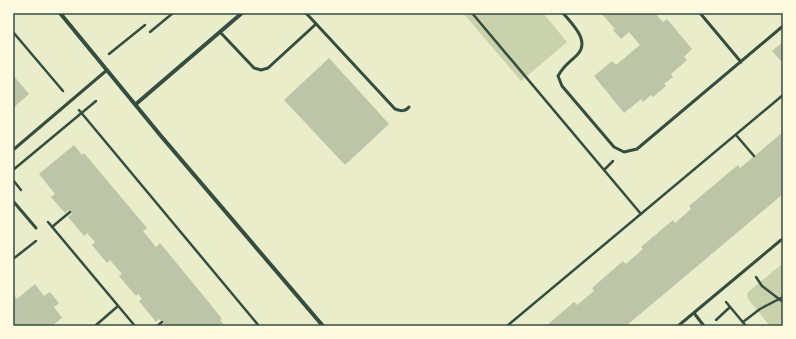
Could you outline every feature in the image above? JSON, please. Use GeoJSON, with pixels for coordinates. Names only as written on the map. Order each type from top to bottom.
{"type":"FeatureCollection","features":[{"type":"Feature","properties":{"kind":"street"},"geometry":{"type":"LineString","coordinates":[[60,13],[323,326]]}},
{"type":"Feature","properties":{"kind":"street"},"geometry":{"type":"LineString","coordinates":[[136,104],[242,13]]}},
{"type":"Feature","properties":{"kind":"lane"},"geometry":{"type":"LineString","coordinates":[[306,13],[395,109],[401,111],[407,110],[409,107]]}},
{"type":"Feature","properties":{"kind":"lane"},"geometry":{"type":"LineString","coordinates":[[562,13],[580,34],[582,45],[578,54],[564,66],[558,76],[562,86],[614,147],[624,152],[637,149],[783,26]]}},
{"type":"Feature","properties":{"kind":"lane"},"geometry":{"type":"LineString","coordinates":[[700,13],[741,62]]}},
{"type":"Feature","properties":{"kind":"lane"},"geometry":{"type":"LineString","coordinates":[[220,32],[254,68],[261,70],[268,68],[316,24]]}},
{"type":"Feature","properties":{"kind":"lane"},"geometry":{"type":"LineString","coordinates":[[13,150],[107,70]]}},
{"type":"Feature","properties":{"kind":"lane"},"geometry":{"type":"LineString","coordinates":[[13,201],[36,228]]}},
{"type":"Feature","properties":{"kind":"lane"},"geometry":{"type":"LineString","coordinates":[[678,326],[780,240],[783,240]]}},
{"type":"Feature","properties":{"kind":"lane"},"geometry":{"type":"LineString","coordinates":[[694,313],[704,326]]}},
{"type":"Feature","properties":{"kind":"path"},"geometry":{"type":"LineString","coordinates":[[150,32],[173,13]]}},
{"type":"Feature","properties":{"kind":"path"},"geometry":{"type":"LineString","coordinates":[[472,13],[641,214]]}},
{"type":"Feature","properties":{"kind":"path"},"geometry":{"type":"LineString","coordinates":[[100,61],[145,25]]}},
{"type":"Feature","properties":{"kind":"path"},"geometry":{"type":"LineString","coordinates":[[13,32],[260,326]]}},
{"type":"Feature","properties":{"kind":"path"},"geometry":{"type":"LineString","coordinates":[[507,326],[783,95]]}},
{"type":"Feature","properties":{"kind":"path"},"geometry":{"type":"LineString","coordinates":[[13,170],[96,101]]}},
{"type":"Feature","properties":{"kind":"path"},"geometry":{"type":"LineString","coordinates":[[736,135],[754,156]]}},
{"type":"Feature","properties":{"kind":"path"},"geometry":{"type":"LineString","coordinates":[[47,231],[70,212]]}},
{"type":"Feature","properties":{"kind":"path"},"geometry":{"type":"LineString","coordinates":[[13,260],[36,240]]}},
{"type":"Feature","properties":{"kind":"path"},"geometry":{"type":"LineString","coordinates":[[77,257],[134,326]]}},
{"type":"Feature","properties":{"kind":"path"},"geometry":{"type":"LineString","coordinates":[[748,268],[762,286],[783,302]]}},
{"type":"Feature","properties":{"kind":"path"},"geometry":{"type":"LineString","coordinates":[[718,292],[746,326]]}},
{"type":"Feature","properties":{"kind":"path"},"geometry":{"type":"LineString","coordinates":[[743,322],[760,309],[783,297]]}},
{"type":"Feature","properties":{"kind":"path"},"geometry":{"type":"LineString","coordinates":[[95,326],[118,306]]}},
{"type":"Feature","properties":{"kind":"path"},"geometry":{"type":"LineString","coordinates":[[714,321],[730,307]]}},
{"type":"Feature","properties":{"kind":"path"},"geometry":{"type":"LineString","coordinates":[[157,326],[162,322]]}},
{"type":"Feature","properties":{"kind":"green space"},"geometry":{"type":"Polygon","coordinates":[[[463,13],[543,13],[567,42],[521,81],[463,13]]]}},
{"type":"Feature","properties":{"kind":"green space"},"geometry":{"type":"Polygon","coordinates":[[[783,263],[783,326],[770,326],[748,299],[747,295],[748,292],[783,263]]]}},
{"type":"Feature","properties":{"kind":"building"},"geometry":{"type":"Polygon","coordinates":[[[601,13],[655,13],[663,22],[667,19],[692,49],[684,57],[687,60],[671,74],[673,77],[664,84],[666,86],[653,97],[651,95],[643,102],[641,99],[624,113],[594,76],[612,61],[616,65],[640,45],[629,32],[621,39],[613,30],[615,29],[601,13]]]}},
{"type":"Feature","properties":{"kind":"building"},"geometry":{"type":"Polygon","coordinates":[[[783,42],[783,59],[781,61],[772,51],[783,42]]]}},
{"type":"Feature","properties":{"kind":"building"},"geometry":{"type":"Polygon","coordinates":[[[329,58],[389,124],[345,165],[284,100],[329,58]]]}},
{"type":"Feature","properties":{"kind":"building"},"geometry":{"type":"Polygon","coordinates":[[[13,75],[29,94],[13,108],[13,75]]]}},
{"type":"Feature","properties":{"kind":"building"},"geometry":{"type":"Polygon","coordinates":[[[783,132],[783,194],[626,326],[546,326],[574,302],[577,305],[594,291],[592,288],[623,261],[626,264],[643,249],[641,247],[673,220],[675,223],[691,209],[689,206],[738,165],[740,168],[783,132]]]}},
{"type":"Feature","properties":{"kind":"building"},"geometry":{"type":"Polygon","coordinates":[[[74,145],[82,155],[84,153],[147,228],[143,231],[156,247],[160,243],[222,319],[220,320],[225,326],[162,326],[164,324],[159,319],[156,322],[139,301],[142,299],[138,294],[136,296],[119,276],[122,274],[110,260],[107,263],[92,245],[95,242],[87,233],[84,236],[68,217],[72,214],[68,210],[65,213],[51,197],[55,194],[39,174],[74,145]]]}},
{"type":"Feature","properties":{"kind":"building"},"geometry":{"type":"Polygon","coordinates":[[[35,284],[44,296],[50,292],[59,303],[54,307],[62,318],[54,324],[56,326],[13,326],[13,294],[17,299],[35,284]]]}}]}
